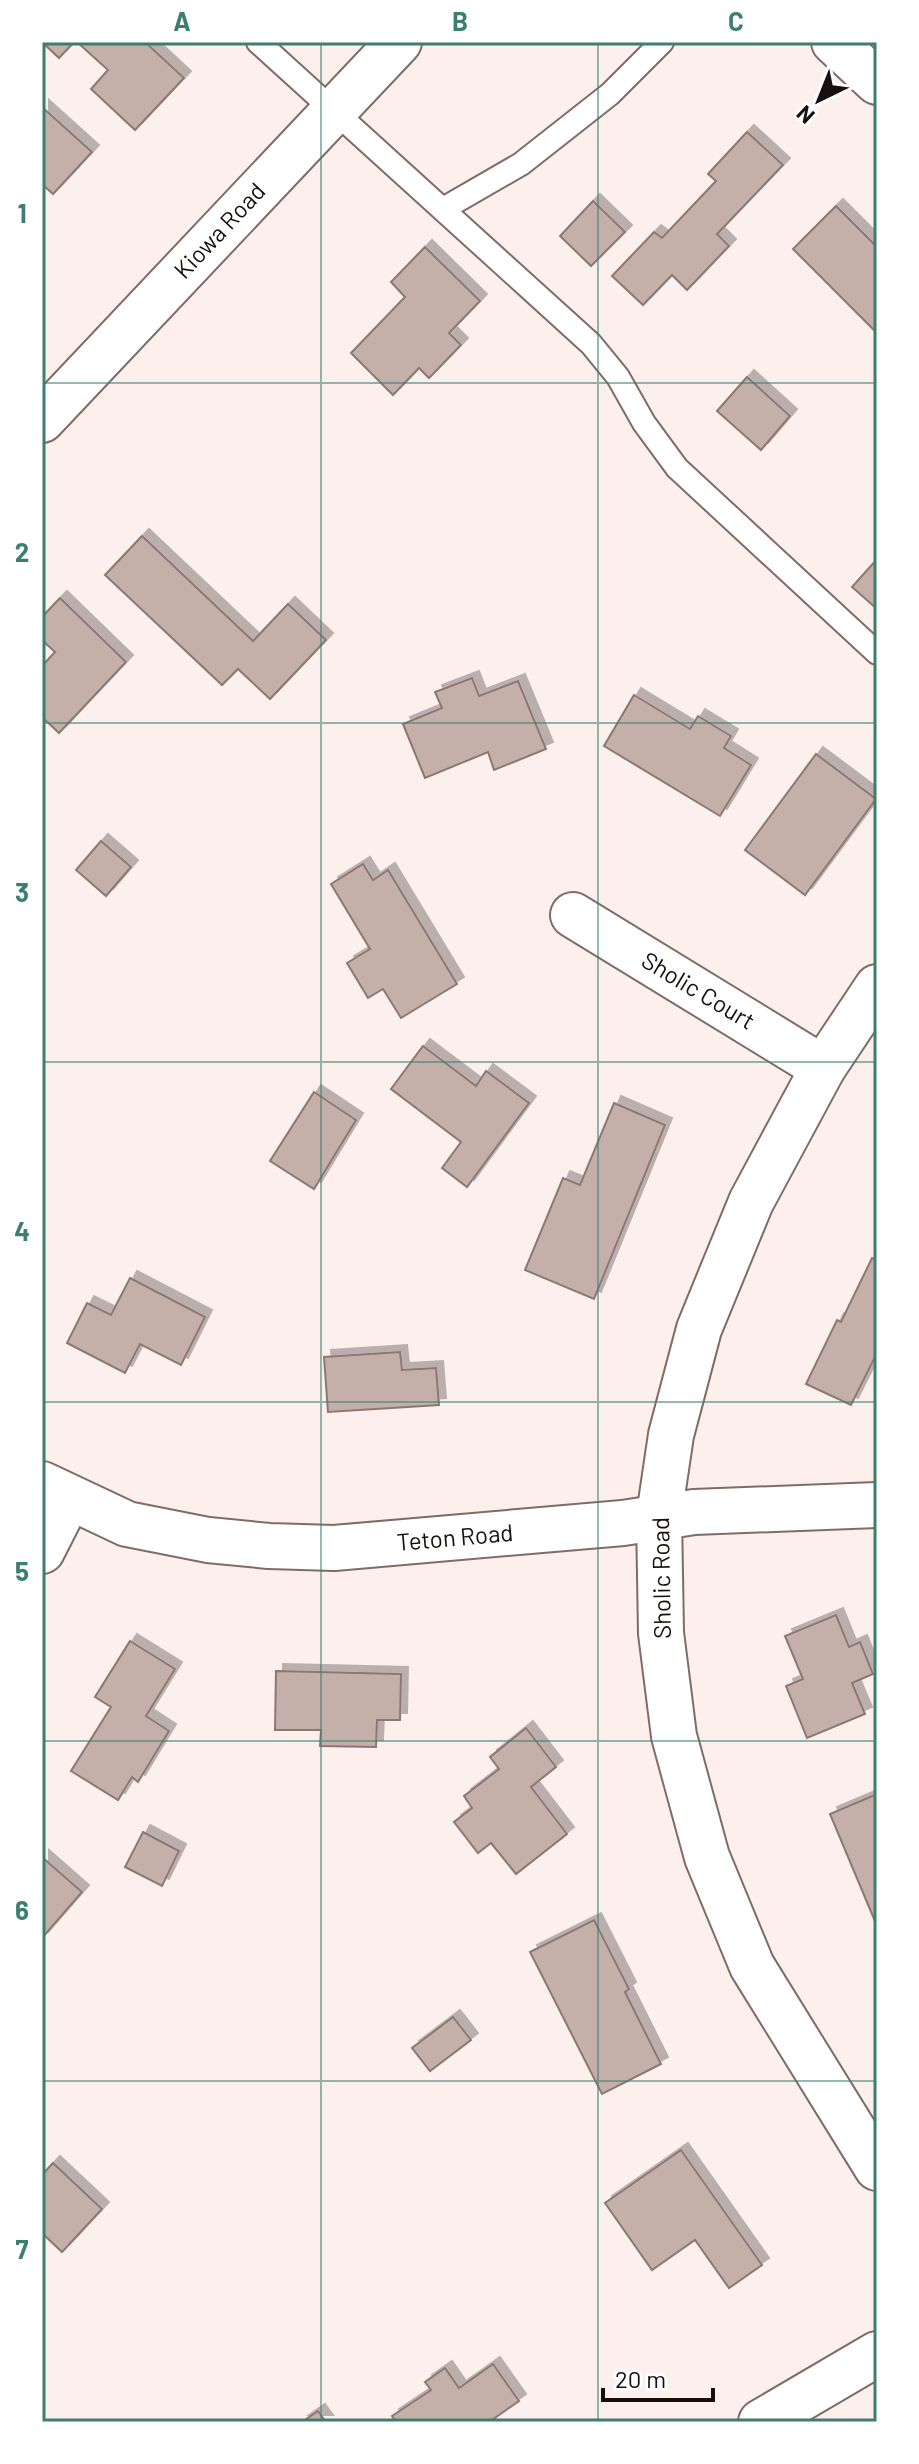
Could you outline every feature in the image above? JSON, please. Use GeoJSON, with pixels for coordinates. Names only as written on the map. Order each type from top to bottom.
{"type":"FeatureCollection","features":[{"type":"Feature","properties":{"kind":"street","name":"Kiowa Road"},"geometry":{"type":"LineString","coordinates":[[43,417],[399,42]]}},
{"type":"Feature","properties":{"kind":"street"},"geometry":{"type":"LineString","coordinates":[[834,42],[877,82]]}},
{"type":"Feature","properties":{"kind":"street","name":"Sholic Court"},"geometry":{"type":"LineString","coordinates":[[573,915],[823,1068]]}},
{"type":"Feature","properties":{"kind":"street","name":"Sholic Road"},"geometry":{"type":"LineString","coordinates":[[877,987],[823,1068],[751,1202],[699,1329],[671,1435],[659,1516],[661,1633],[674,1736],[707,1857],[752,1966],[877,2168]]}},
{"type":"Feature","properties":{"kind":"street"},"geometry":{"type":"LineString","coordinates":[[42,1551],[56,1491]]}},
{"type":"Feature","properties":{"kind":"street","name":"Teton Road"},"geometry":{"type":"LineString","coordinates":[[56,1491],[127,1524],[208,1540],[334,1548],[623,1523],[694,1512],[877,1505]]}},
{"type":"Feature","properties":{"kind":"street"},"geometry":{"type":"LineString","coordinates":[[761,2422],[877,2354]]}},
{"type":"Feature","properties":{"kind":"lane"},"geometry":{"type":"LineString","coordinates":[[258,42],[591,344],[618,377],[644,423],[677,468],[877,653]]}},
{"type":"Feature","properties":{"kind":"lane"},"geometry":{"type":"LineString","coordinates":[[443,209],[521,164],[610,94],[662,42]]}},
{"type":"Feature","properties":{"kind":"building"},"geometry":{"type":"Polygon","coordinates":[[[42,42],[74,42],[59,58],[42,42]]]}},
{"type":"Feature","properties":{"kind":"building"},"geometry":{"type":"Polygon","coordinates":[[[77,42],[145,42],[184,78],[135,130],[91,89],[108,70],[77,42]]]}},
{"type":"Feature","properties":{"kind":"building"},"geometry":{"type":"Polygon","coordinates":[[[42,107],[92,152],[53,194],[42,184],[42,107]]]}},
{"type":"Feature","properties":{"kind":"building"},"geometry":{"type":"Polygon","coordinates":[[[747,132],[783,165],[717,234],[729,246],[687,290],[672,275],[643,305],[612,276],[654,232],[662,238],[716,181],[708,174],[747,132]]]}},
{"type":"Feature","properties":{"kind":"building"},"geometry":{"type":"Polygon","coordinates":[[[593,201],[625,232],[591,266],[560,236],[593,201]]]}},
{"type":"Feature","properties":{"kind":"building"},"geometry":{"type":"Polygon","coordinates":[[[836,206],[877,247],[876,332],[793,249],[836,206]]]}},
{"type":"Feature","properties":{"kind":"building"},"geometry":{"type":"Polygon","coordinates":[[[425,247],[480,301],[449,333],[461,345],[429,378],[419,368],[393,395],[351,353],[405,297],[391,282],[425,247]]]}},
{"type":"Feature","properties":{"kind":"building"},"geometry":{"type":"Polygon","coordinates":[[[747,377],[790,416],[761,450],[717,411],[747,377]]]}},
{"type":"Feature","properties":{"kind":"building"},"geometry":{"type":"Polygon","coordinates":[[[142,536],[253,641],[288,604],[326,640],[270,699],[238,669],[222,685],[105,575],[142,536]]]}},
{"type":"Feature","properties":{"kind":"building"},"geometry":{"type":"Polygon","coordinates":[[[877,559],[877,609],[852,587],[877,559]]]}},
{"type":"Feature","properties":{"kind":"building"},"geometry":{"type":"Polygon","coordinates":[[[60,598],[126,662],[59,733],[42,717],[42,666],[55,652],[42,640],[42,617],[60,598]]]}},
{"type":"Feature","properties":{"kind":"building"},"geometry":{"type":"Polygon","coordinates":[[[472,678],[479,696],[518,681],[546,749],[494,770],[488,752],[425,778],[403,724],[442,708],[435,692],[472,678]]]}},
{"type":"Feature","properties":{"kind":"building"},"geometry":{"type":"Polygon","coordinates":[[[634,695],[690,729],[698,716],[731,736],[724,748],[751,765],[720,816],[604,746],[634,695]]]}},
{"type":"Feature","properties":{"kind":"building"},"geometry":{"type":"Polygon","coordinates":[[[816,754],[876,799],[805,895],[745,850],[816,754]]]}},
{"type":"Feature","properties":{"kind":"building"},"geometry":{"type":"Polygon","coordinates":[[[101,841],[131,867],[106,896],[76,870],[101,841]]]}},
{"type":"Feature","properties":{"kind":"building"},"geometry":{"type":"Polygon","coordinates":[[[363,864],[373,880],[388,870],[457,984],[401,1018],[383,989],[368,998],[347,963],[370,949],[331,884],[363,864]]]}},
{"type":"Feature","properties":{"kind":"building"},"geometry":{"type":"Polygon","coordinates":[[[423,1046],[476,1086],[486,1071],[529,1103],[467,1187],[442,1168],[461,1142],[391,1089],[423,1046]]]}},
{"type":"Feature","properties":{"kind":"building"},"geometry":{"type":"Polygon","coordinates":[[[314,1092],[356,1120],[314,1189],[270,1161],[314,1092]]]}},
{"type":"Feature","properties":{"kind":"building"},"geometry":{"type":"Polygon","coordinates":[[[614,1103],[665,1125],[594,1299],[525,1270],[563,1178],[580,1185],[614,1103]]]}},
{"type":"Feature","properties":{"kind":"building"},"geometry":{"type":"Polygon","coordinates":[[[872,1258],[877,1260],[877,1353],[851,1405],[806,1384],[872,1258]]]}},
{"type":"Feature","properties":{"kind":"building"},"geometry":{"type":"Polygon","coordinates":[[[130,1278],[205,1317],[181,1365],[140,1344],[125,1373],[67,1343],[87,1303],[111,1315],[130,1278]]]}},
{"type":"Feature","properties":{"kind":"building"},"geometry":{"type":"Polygon","coordinates":[[[400,1352],[402,1370],[436,1368],[439,1405],[328,1412],[324,1357],[400,1352]]]}},
{"type":"Feature","properties":{"kind":"building"},"geometry":{"type":"Polygon","coordinates":[[[836,1615],[849,1647],[860,1642],[873,1674],[852,1683],[865,1714],[807,1738],[786,1686],[803,1679],[785,1636],[836,1615]]]}},
{"type":"Feature","properties":{"kind":"building"},"geometry":{"type":"Polygon","coordinates":[[[130,1641],[175,1669],[146,1716],[169,1731],[138,1782],[132,1777],[118,1800],[71,1771],[111,1707],[95,1697],[130,1641]]]}},
{"type":"Feature","properties":{"kind":"building"},"geometry":{"type":"Polygon","coordinates":[[[276,1671],[401,1674],[400,1720],[377,1720],[376,1747],[320,1746],[321,1730],[275,1730],[276,1671]]]}},
{"type":"Feature","properties":{"kind":"building"},"geometry":{"type":"Polygon","coordinates":[[[526,1728],[556,1767],[531,1787],[567,1834],[516,1874],[491,1843],[478,1853],[454,1822],[472,1808],[464,1796],[499,1769],[490,1757],[526,1728]]]}},
{"type":"Feature","properties":{"kind":"building"},"geometry":{"type":"Polygon","coordinates":[[[877,1794],[877,1926],[830,1814],[877,1794]]]}},
{"type":"Feature","properties":{"kind":"building"},"geometry":{"type":"Polygon","coordinates":[[[143,1832],[179,1851],[162,1886],[125,1867],[143,1832]]]}},
{"type":"Feature","properties":{"kind":"building"},"geometry":{"type":"Polygon","coordinates":[[[42,1857],[82,1892],[42,1938],[42,1857]]]}},
{"type":"Feature","properties":{"kind":"building"},"geometry":{"type":"Polygon","coordinates":[[[594,1920],[629,1989],[625,1992],[661,2064],[602,2094],[530,1952],[594,1920]]]}},
{"type":"Feature","properties":{"kind":"building"},"geometry":{"type":"Polygon","coordinates":[[[453,2017],[471,2040],[430,2071],[412,2048],[453,2017]]]}},
{"type":"Feature","properties":{"kind":"building"},"geometry":{"type":"Polygon","coordinates":[[[681,2150],[762,2265],[729,2288],[695,2240],[652,2270],[605,2203],[681,2150]]]}},
{"type":"Feature","properties":{"kind":"building"},"geometry":{"type":"Polygon","coordinates":[[[53,2163],[102,2209],[62,2252],[42,2233],[42,2175],[53,2163]]]}},
{"type":"Feature","properties":{"kind":"building"},"geometry":{"type":"Polygon","coordinates":[[[493,2364],[519,2401],[489,2422],[396,2422],[392,2416],[431,2390],[425,2382],[445,2368],[459,2388],[493,2364]]]}},
{"type":"Feature","properties":{"kind":"building"},"geometry":{"type":"Polygon","coordinates":[[[318,2411],[326,2422],[302,2422],[318,2411]]]}}]}
